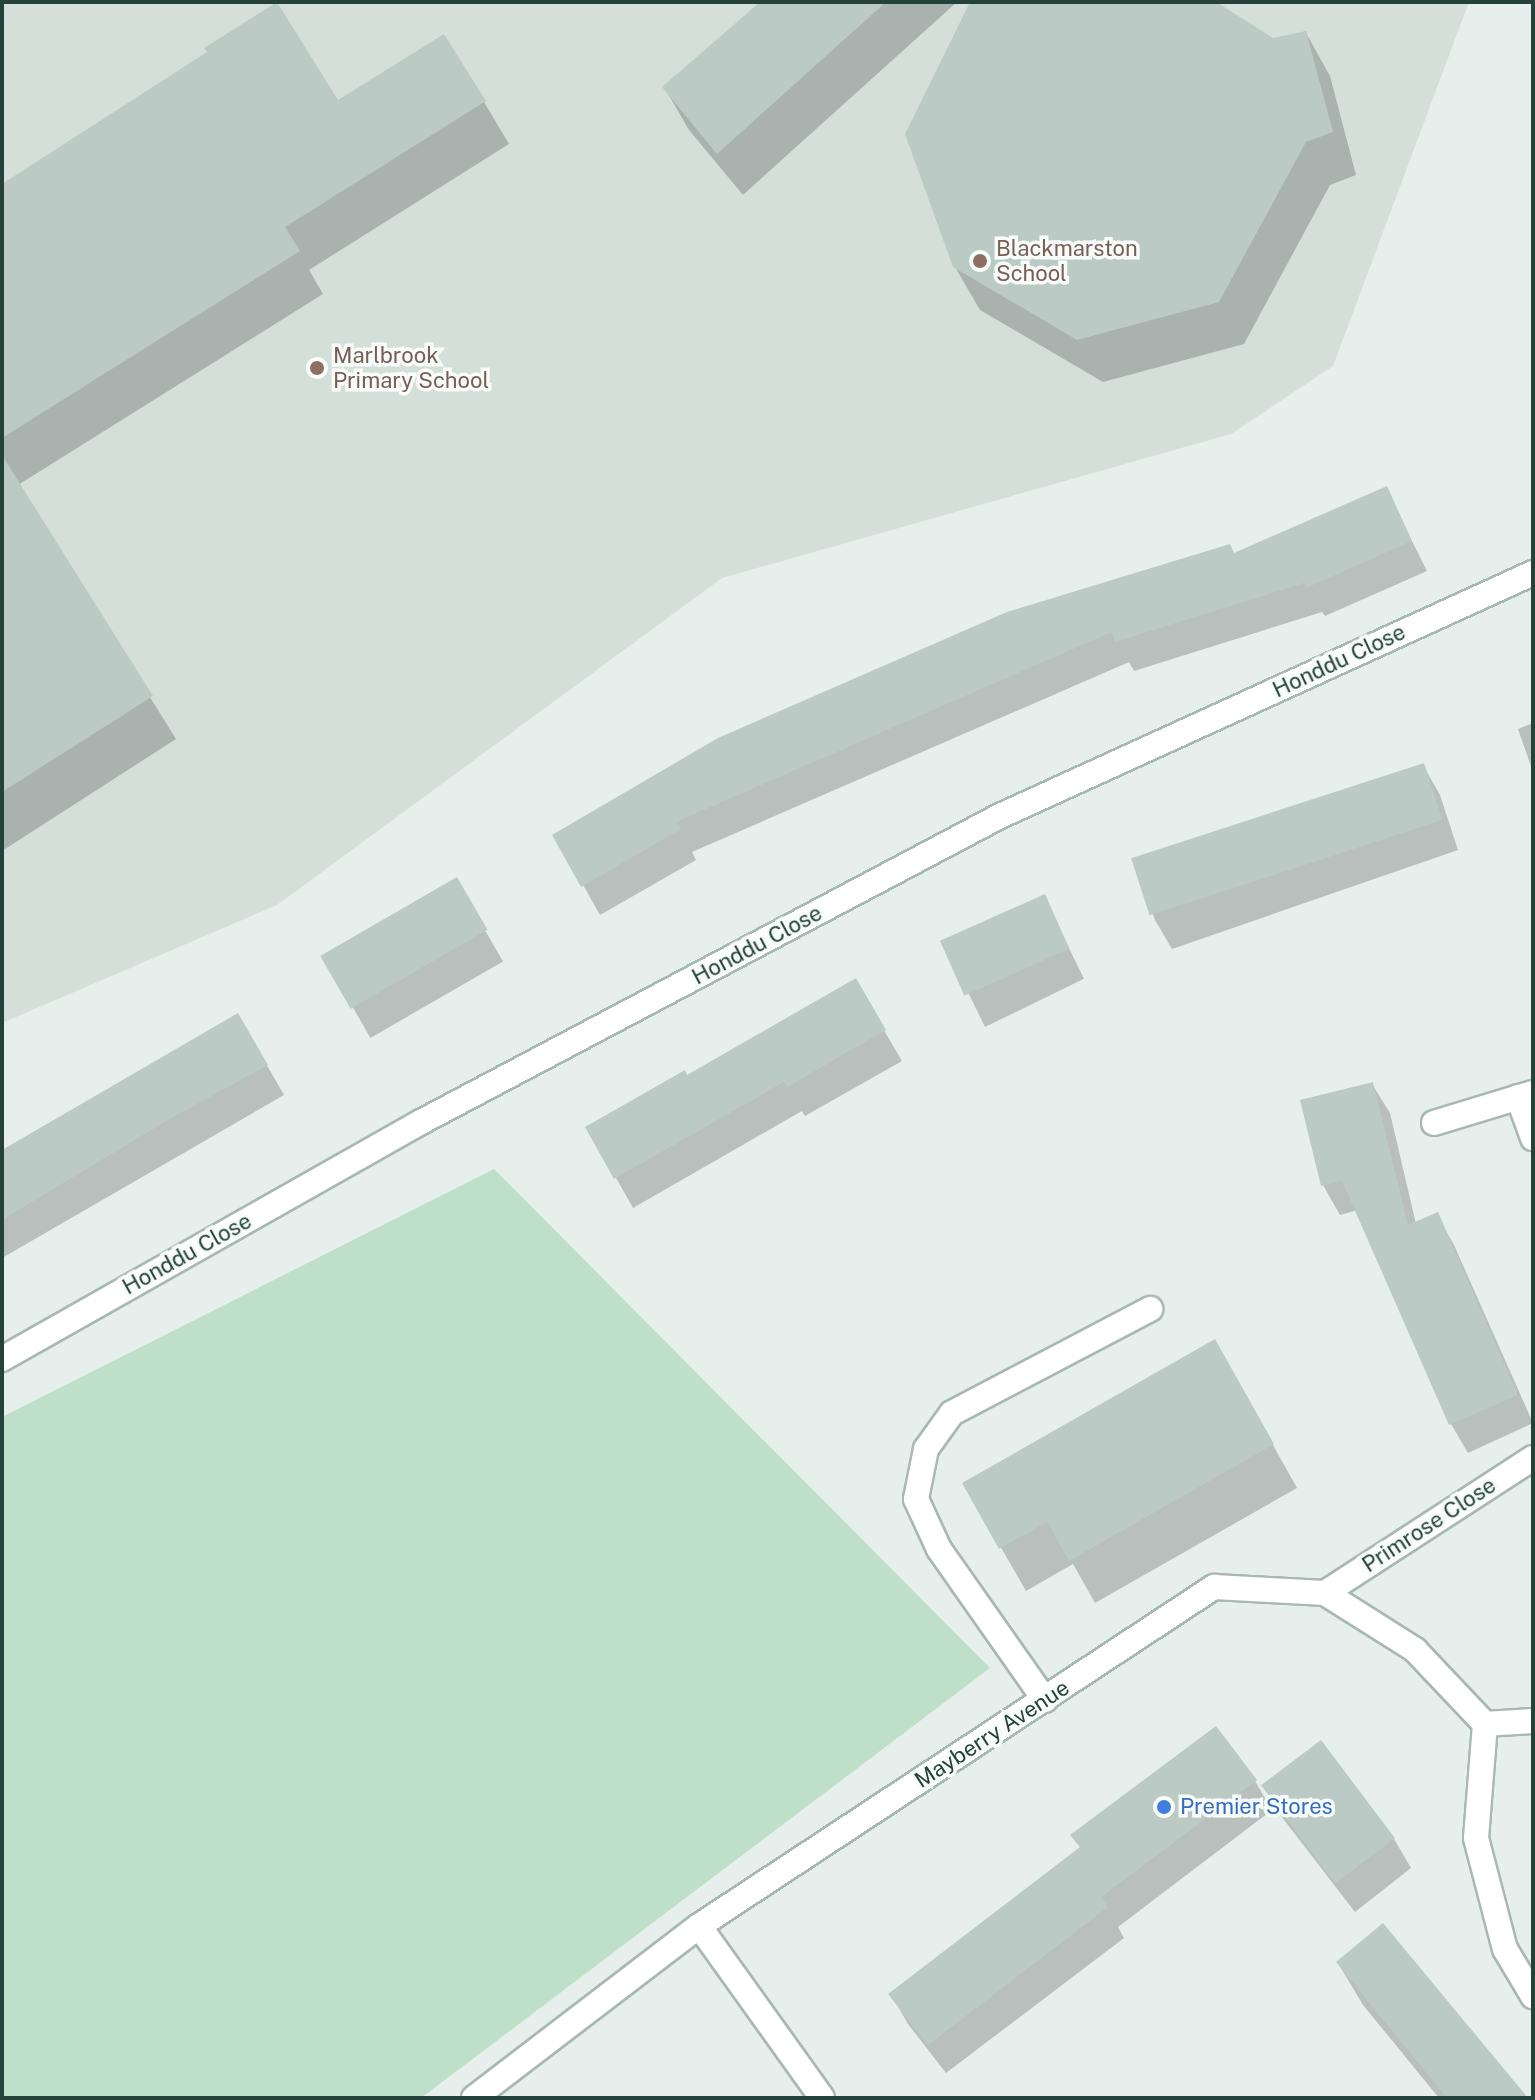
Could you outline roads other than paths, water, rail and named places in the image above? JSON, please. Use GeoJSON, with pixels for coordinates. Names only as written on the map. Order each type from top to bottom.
{"type":"FeatureCollection","features":[{"type":"Feature","properties":{"kind":"street","name":"Honddu Close"},"geometry":{"type":"LineString","coordinates":[[2,1359],[421,1122],[1000,816],[1533,573]]}},
{"type":"Feature","properties":{"kind":"street"},"geometry":{"type":"LineString","coordinates":[[1434,1123],[1525,1095],[1533,1138]]}},
{"type":"Feature","properties":{"kind":"street"},"geometry":{"type":"LineString","coordinates":[[1045,1700],[939,1549],[916,1499],[926,1449],[952,1413],[1150,1309]]}},
{"type":"Feature","properties":{"kind":"street","name":"Primrose Close"},"geometry":{"type":"LineString","coordinates":[[1325,1593],[1533,1458]]}},
{"type":"Feature","properties":{"kind":"street","name":"Mayberry Avenue"},"geometry":{"type":"LineString","coordinates":[[474,2098],[699,1926],[1214,1587],[1325,1593],[1415,1650],[1485,1724]]}},
{"type":"Feature","properties":{"kind":"street"},"geometry":{"type":"LineString","coordinates":[[1533,1721],[1485,1724],[1476,1838],[1505,1949],[1533,1996]]}},
{"type":"Feature","properties":{"kind":"street"},"geometry":{"type":"LineString","coordinates":[[699,1926],[822,2098]]}},
{"type":"Feature","properties":{"kind":"place","name":"Blackmarston School"},"geometry":{"type":"Point","coordinates":[980,261]}},
{"type":"Feature","properties":{"kind":"place","name":"Marlbrook Primary School"},"geometry":{"type":"Point","coordinates":[317,368]}},
{"type":"Feature","properties":{"kind":"place","name":"Premier Stores"},"geometry":{"type":"Point","coordinates":[1164,1807]}}]}
